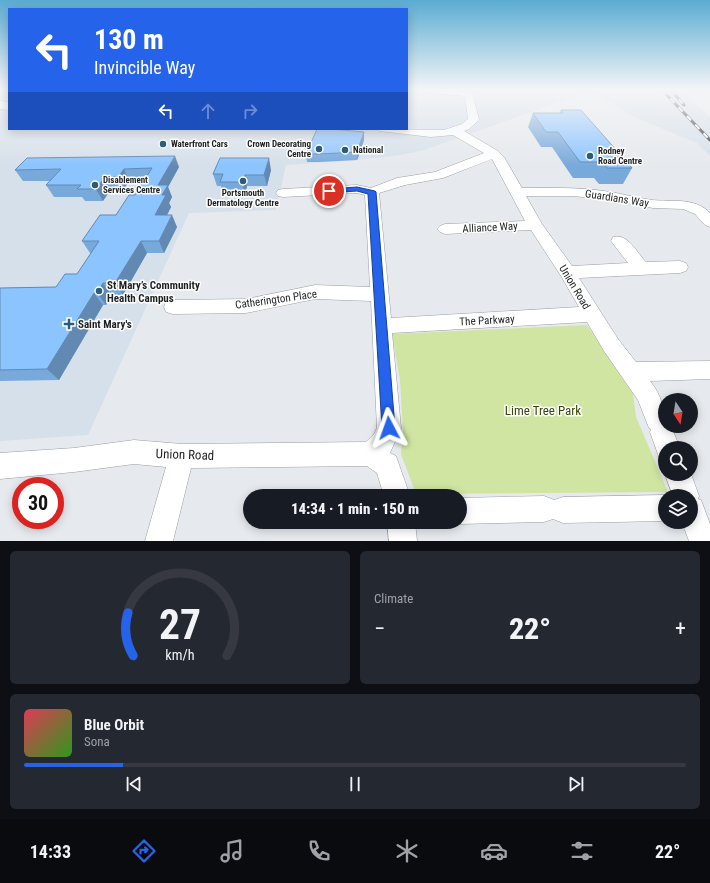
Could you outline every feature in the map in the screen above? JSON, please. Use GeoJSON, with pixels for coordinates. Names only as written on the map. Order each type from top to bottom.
{"type":"FeatureCollection","features":[{"type":"Feature","properties":{"kind":"street"},"geometry":{"type":"LineString","coordinates":[[394,130],[443,134],[457,132],[470,125],[474,120],[473,115]]}},
{"type":"Feature","properties":{"kind":"street","name":"Union Road"},"geometry":{"type":"LineString","coordinates":[[457,132],[494,154],[500,160],[535,225],[567,272],[591,314],[621,360],[632,372],[647,394],[658,421]]}},
{"type":"Feature","properties":{"kind":"street"},"geometry":{"type":"LineString","coordinates":[[283,193],[357,189],[374,191],[402,181],[438,174],[494,154]]}},
{"type":"Feature","properties":{"kind":"street"},"geometry":{"type":"LineString","coordinates":[[374,191],[379,294],[383,326],[389,428],[383,443],[370,454],[387,465],[394,489]]}},
{"type":"Feature","properties":{"kind":"street","name":"Guardians Way"},"geometry":{"type":"LineString","coordinates":[[517,192],[572,192],[605,195],[653,204],[685,205],[700,211],[710,222]]}},
{"type":"Feature","properties":{"kind":"street","name":"Alliance Way"},"geometry":{"type":"LineString","coordinates":[[444,229],[535,225]]}},
{"type":"Feature","properties":{"kind":"street"},"geometry":{"type":"LineString","coordinates":[[618,241],[641,268]]}},
{"type":"Feature","properties":{"kind":"street"},"geometry":{"type":"LineString","coordinates":[[567,272],[680,267]]}},
{"type":"Feature","properties":{"kind":"street","name":"Catherington Place"},"geometry":{"type":"LineString","coordinates":[[174,307],[246,306],[315,292],[379,294]]}},
{"type":"Feature","properties":{"kind":"street","name":"The Parkway"},"geometry":{"type":"LineString","coordinates":[[383,326],[591,314]]}},
{"type":"Feature","properties":{"kind":"street"},"geometry":{"type":"LineString","coordinates":[[632,372],[710,370]]}},
{"type":"Feature","properties":{"kind":"street","name":"Union Road"},"geometry":{"type":"LineString","coordinates":[[0,466],[74,460],[134,452],[182,456],[370,454]]}},
{"type":"Feature","properties":{"kind":"street"},"geometry":{"type":"LineString","coordinates":[[159,541],[182,456]]}},
{"type":"Feature","properties":{"kind":"street"},"geometry":{"type":"LineString","coordinates":[[467,511],[658,508]]}},
{"type":"Feature","properties":{"kind":"street"},"geometry":{"type":"LineString","coordinates":[[698,528],[703,541]]}},
{"type":"Feature","properties":{"kind":"street"},"geometry":{"type":"LineString","coordinates":[[402,529],[403,541]]}},
{"type":"Feature","properties":{"kind":"shaded area","name":"Saint Mary's"},"geometry":{"type":"Polygon","coordinates":[[[0,115],[8,115],[8,130],[408,130],[408,115],[522,115],[424,150],[400,155],[358,160],[286,165],[276,210],[189,213],[88,435],[0,441],[0,115]]]}},
{"type":"Feature","properties":{"kind":"shaded area","name":"Saint Mary's"},"geometry":{"type":"Polygon","coordinates":[[[631,115],[707,115],[710,118],[710,156],[697,143],[631,115]]]}},
{"type":"Feature","properties":{"kind":"green space","name":"Lime Tree Park"},"geometry":{"type":"Polygon","coordinates":[[[587,325],[633,394],[636,417],[658,469],[658,481],[663,481],[667,489],[658,489],[658,492],[467,494],[467,489],[414,489],[401,454],[403,430],[400,380],[392,334],[587,325]]]}},
{"type":"Feature","properties":{"kind":"building"},"geometry":{"type":"Polygon","coordinates":[[[535,115],[586,115],[632,168],[607,168],[603,162],[580,162],[558,132],[546,132],[535,115]]]}},
{"type":"Feature","properties":{"kind":"building"},"geometry":{"type":"Polygon","coordinates":[[[317,130],[364,132],[357,152],[306,154],[317,130]]]}},
{"type":"Feature","properties":{"kind":"building"},"geometry":{"type":"Polygon","coordinates":[[[175,156],[158,185],[168,185],[162,195],[166,195],[155,215],[172,215],[159,241],[141,241],[115,283],[103,283],[97,293],[94,293],[47,369],[0,370],[0,288],[56,287],[65,274],[77,274],[99,241],[82,241],[100,215],[116,215],[129,195],[135,195],[152,168],[124,169],[118,177],[105,177],[96,189],[77,189],[81,185],[46,185],[61,169],[15,170],[27,158],[175,156]]]}},
{"type":"Feature","properties":{"kind":"building"},"geometry":{"type":"Polygon","coordinates":[[[220,158],[269,158],[264,175],[245,175],[242,182],[220,182],[223,174],[213,174],[220,158]]]}},
{"type":"Feature","properties":{"kind":"railway"},"geometry":{"type":"LineString","coordinates":[[686,115],[710,140]]}},
{"type":"Feature","properties":{"kind":"place","name":"Waterfront Cars"},"geometry":{"type":"Point","coordinates":[163,144]}},
{"type":"Feature","properties":{"kind":"place","name":"Crown Decorating Centre"},"geometry":{"type":"Point","coordinates":[319,149]}},
{"type":"Feature","properties":{"kind":"place","name":"National"},"geometry":{"type":"Point","coordinates":[345,150]}},
{"type":"Feature","properties":{"kind":"place","name":"Rodney Road Centre"},"geometry":{"type":"Point","coordinates":[590,156]}},
{"type":"Feature","properties":{"kind":"place","name":"Portsmouth Dermatology Centre"},"geometry":{"type":"Point","coordinates":[243,181]}},
{"type":"Feature","properties":{"kind":"place","name":"Disablement Services Centre"},"geometry":{"type":"Point","coordinates":[95,185]}},
{"type":"Feature","properties":{"kind":"place","name":"St Mary’s Community Health Campus"},"geometry":{"type":"Point","coordinates":[99,291]}},
{"type":"Feature","properties":{"kind":"place","name":"Saint Mary's"},"geometry":{"type":"Point","coordinates":[69,324]}},
{"type":"Feature","properties":{"kind":"route"},"geometry":{"type":"LineString","coordinates":[[329,191],[357,189],[372,192],[379,294],[383,326],[389,428]]}}]}
